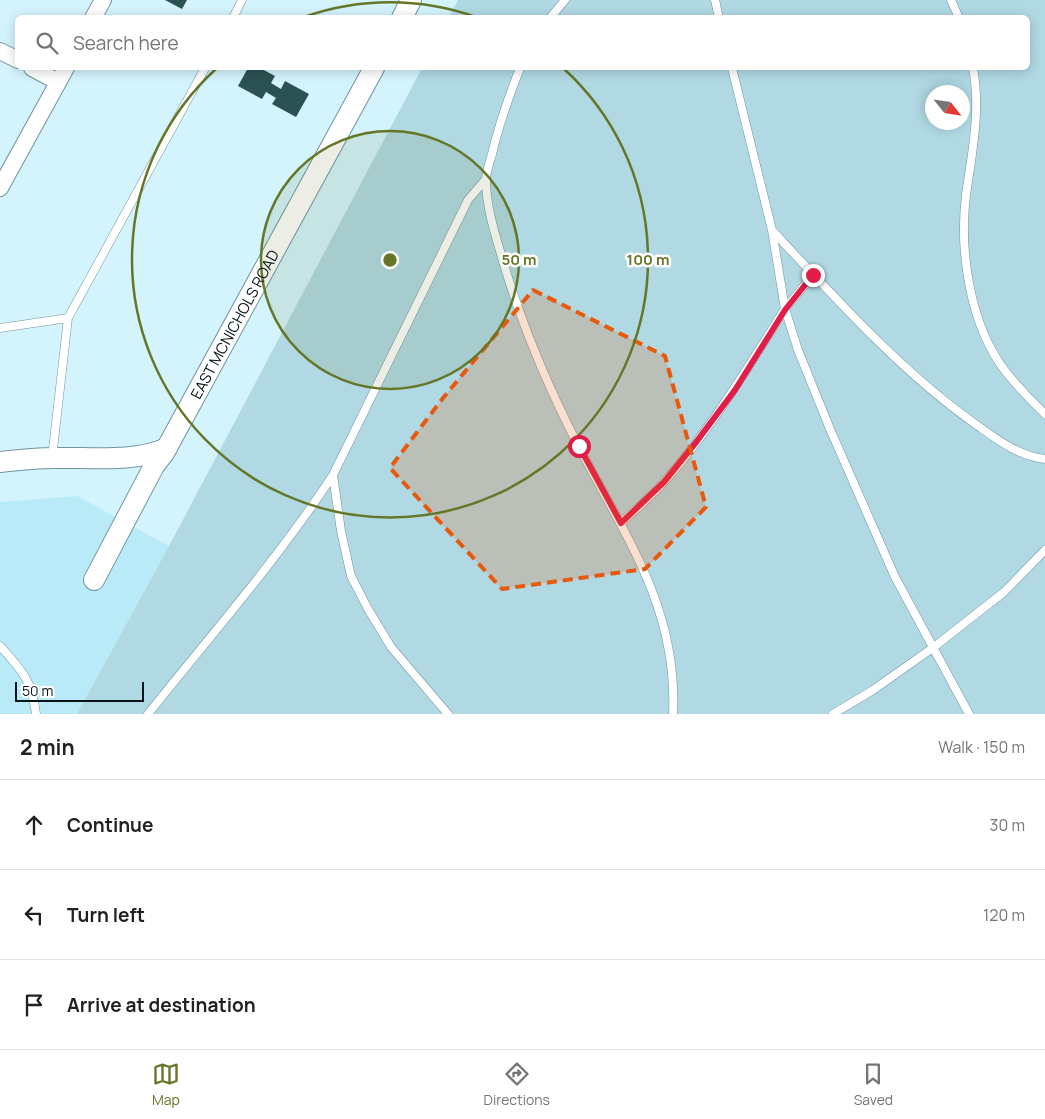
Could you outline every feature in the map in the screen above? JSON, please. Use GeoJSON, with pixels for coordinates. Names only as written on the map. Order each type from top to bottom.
{"type":"FeatureCollection","features":[{"type":"Feature","properties":{"kind":"street"},"geometry":{"type":"LineString","coordinates":[[96,15],[103,0]]}},
{"type":"Feature","properties":{"kind":"street"},"geometry":{"type":"LineString","coordinates":[[404,15],[411,0]]}},
{"type":"Feature","properties":{"kind":"street"},"geometry":{"type":"LineString","coordinates":[[0,51],[15,58]]}},
{"type":"Feature","properties":{"kind":"street"},"geometry":{"type":"LineString","coordinates":[[0,188],[62,75],[41,70]]}},
{"type":"Feature","properties":{"kind":"street","name":"EAST MCNICHOLS ROAD"},"geometry":{"type":"LineString","coordinates":[[94,580],[373,70]]}},
{"type":"Feature","properties":{"kind":"street"},"geometry":{"type":"LineString","coordinates":[[0,462],[53,458],[136,457],[159,452],[167,448]]}},
{"type":"Feature","properties":{"kind":"street"},"geometry":{"type":"LineString","coordinates":[[136,457],[151,473]]}},
{"type":"Feature","properties":{"kind":"lane"},"geometry":{"type":"LineString","coordinates":[[234,15],[242,0]]}},
{"type":"Feature","properties":{"kind":"lane"},"geometry":{"type":"LineString","coordinates":[[552,15],[565,0]]}},
{"type":"Feature","properties":{"kind":"lane"},"geometry":{"type":"LineString","coordinates":[[715,0],[719,15]]}},
{"type":"Feature","properties":{"kind":"lane"},"geometry":{"type":"LineString","coordinates":[[951,0],[958,15]]}},
{"type":"Feature","properties":{"kind":"lane"},"geometry":{"type":"LineString","coordinates":[[52,458],[68,318],[205,70]]}},
{"type":"Feature","properties":{"kind":"lane"},"geometry":{"type":"LineString","coordinates":[[519,70],[497,132],[486,178],[490,209],[516,305],[533,350],[579,446],[621,523],[653,591],[662,617],[674,679],[673,714]]}},
{"type":"Feature","properties":{"kind":"lane"},"geometry":{"type":"LineString","coordinates":[[732,70],[772,230],[785,310],[798,350],[830,430],[895,577],[969,714]]}},
{"type":"Feature","properties":{"kind":"lane"},"geometry":{"type":"LineString","coordinates":[[973,70],[976,133],[964,225],[964,251],[968,278],[980,325],[993,350],[1005,371],[1045,414]]}},
{"type":"Feature","properties":{"kind":"lane"},"geometry":{"type":"LineString","coordinates":[[148,714],[244,597],[313,507],[333,475],[468,200],[486,178]]}},
{"type":"Feature","properties":{"kind":"lane"},"geometry":{"type":"LineString","coordinates":[[772,230],[843,307],[921,381],[964,417],[1011,449],[1033,458],[1045,460]]}},
{"type":"Feature","properties":{"kind":"lane"},"geometry":{"type":"LineString","coordinates":[[621,523],[664,482],[697,441],[735,390],[785,310],[813,275]]}},
{"type":"Feature","properties":{"kind":"lane"},"geometry":{"type":"LineString","coordinates":[[0,328],[68,318]]}},
{"type":"Feature","properties":{"kind":"lane"},"geometry":{"type":"LineString","coordinates":[[333,475],[341,531],[351,576],[391,647],[448,714]]}},
{"type":"Feature","properties":{"kind":"lane"},"geometry":{"type":"LineString","coordinates":[[833,714],[873,690],[934,647],[1004,592],[1045,550]]}},
{"type":"Feature","properties":{"kind":"lane"},"geometry":{"type":"LineString","coordinates":[[0,646],[16,664],[28,682],[36,714]]}},
{"type":"Feature","properties":{"kind":"highlighted area"},"geometry":{"type":"Polygon","coordinates":[[[533,290],[665,356],[706,507],[645,569],[502,589],[390,468],[443,398],[533,290]]]}},
{"type":"Feature","properties":{"kind":"shaded area"},"geometry":{"type":"Polygon","coordinates":[[[458,0],[1045,0],[1045,714],[77,714],[169,546],[421,70],[1030,70],[1030,15],[450,15],[458,0]]]}},
{"type":"Feature","properties":{"kind":"shaded area"},"geometry":{"type":"Polygon","coordinates":[[[77,496],[169,546],[77,714],[0,714],[0,502],[77,496]]]}},
{"type":"Feature","properties":{"kind":"building"},"geometry":{"type":"Polygon","coordinates":[[[165,0],[187,0],[182,9],[165,0]]]}},
{"type":"Feature","properties":{"kind":"building"},"geometry":{"type":"Polygon","coordinates":[[[247,70],[264,70],[275,76],[271,83],[281,89],[285,81],[309,94],[296,117],[272,104],[276,98],[266,92],[262,99],[238,86],[247,70]]]}},
{"type":"Feature","properties":{"kind":"route"},"geometry":{"type":"LineString","coordinates":[[579,446],[621,523],[664,482],[697,441],[735,390],[785,310],[813,275]]}}]}
